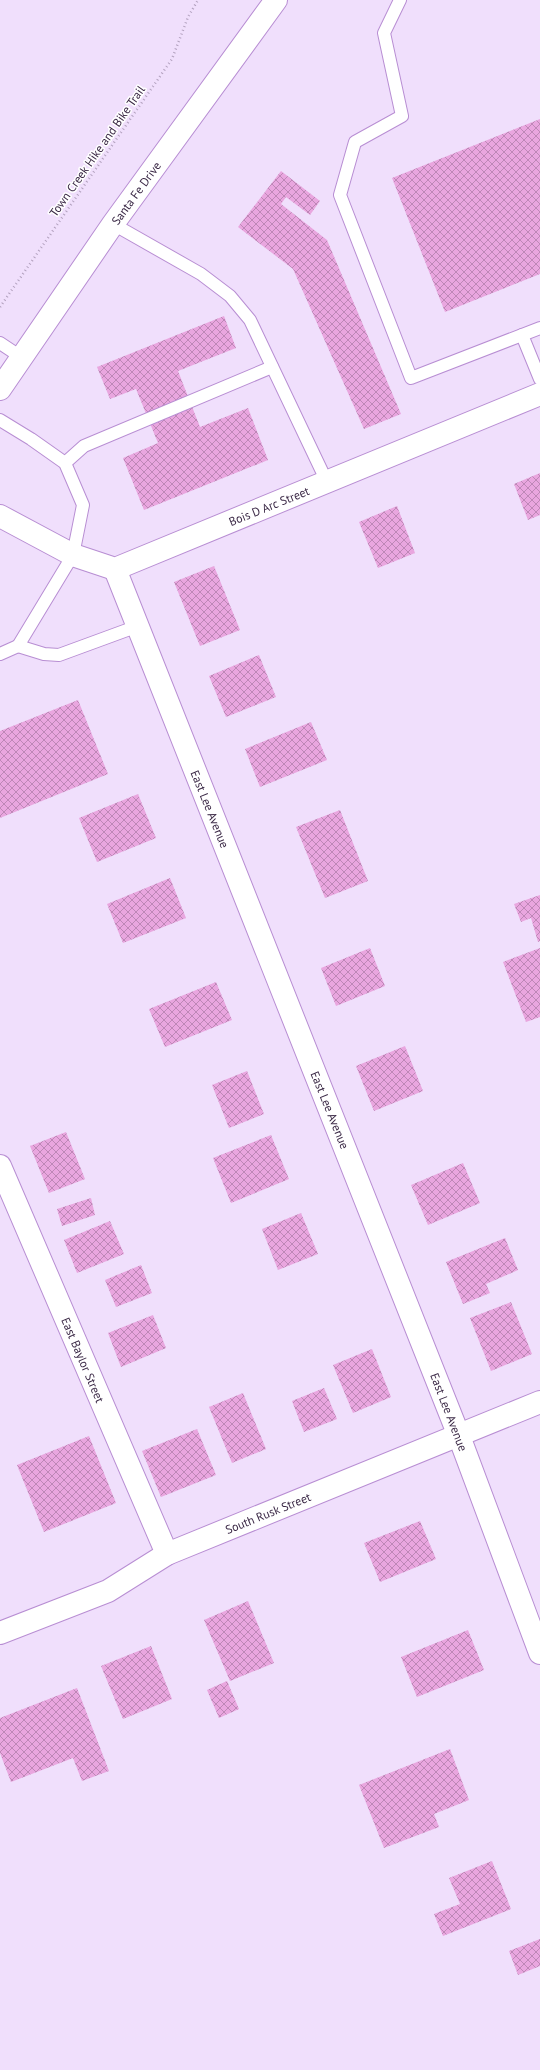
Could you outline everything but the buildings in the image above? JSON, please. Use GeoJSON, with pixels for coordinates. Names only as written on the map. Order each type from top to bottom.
{"type":"FeatureCollection","features":[{"type":"Feature","properties":{"kind":"street","name":"Santa Fe Drive"},"geometry":{"type":"LineString","coordinates":[[0,389],[113,224],[272,1]]}},
{"type":"Feature","properties":{"kind":"street","name":"Bois D Arc Street"},"geometry":{"type":"LineString","coordinates":[[115,569],[540,394]]}},
{"type":"Feature","properties":{"kind":"street"},"geometry":{"type":"LineString","coordinates":[[0,516],[73,555],[115,569]]}},
{"type":"Feature","properties":{"kind":"street","name":"East Lee Avenue"},"geometry":{"type":"LineString","coordinates":[[115,569],[459,1436],[540,1653]]}},
{"type":"Feature","properties":{"kind":"street","name":"East Baylor Street"},"geometry":{"type":"LineString","coordinates":[[0,1166],[167,1554]]}},
{"type":"Feature","properties":{"kind":"street","name":"South Rusk Street"},"geometry":{"type":"LineString","coordinates":[[0,1633],[108,1591],[167,1554],[540,1402]]}},
{"type":"Feature","properties":{"kind":"lane"},"geometry":{"type":"LineString","coordinates":[[400,0],[384,33],[402,116],[355,142],[340,195],[411,378],[540,328]]}},
{"type":"Feature","properties":{"kind":"lane"},"geometry":{"type":"LineString","coordinates":[[113,224],[201,274],[230,296],[250,320],[327,482]]}},
{"type":"Feature","properties":{"kind":"lane"},"geometry":{"type":"LineString","coordinates":[[522,335],[540,380]]}},
{"type":"Feature","properties":{"kind":"lane"},"geometry":{"type":"LineString","coordinates":[[0,343],[21,358]]}},
{"type":"Feature","properties":{"kind":"lane"},"geometry":{"type":"LineString","coordinates":[[65,463],[84,446],[272,367]]}},
{"type":"Feature","properties":{"kind":"lane"},"geometry":{"type":"LineString","coordinates":[[0,420],[31,439],[65,463],[83,505],[73,555],[18,646],[0,654]]}},
{"type":"Feature","properties":{"kind":"lane"},"geometry":{"type":"LineString","coordinates":[[18,646],[44,654],[59,655],[138,626]]}},
{"type":"Feature","properties":{"kind":"path","name":"Town Creek Hike and Bike Trail"},"geometry":{"type":"LineString","coordinates":[[0,307],[172,59],[188,17],[198,0]]}}]}
